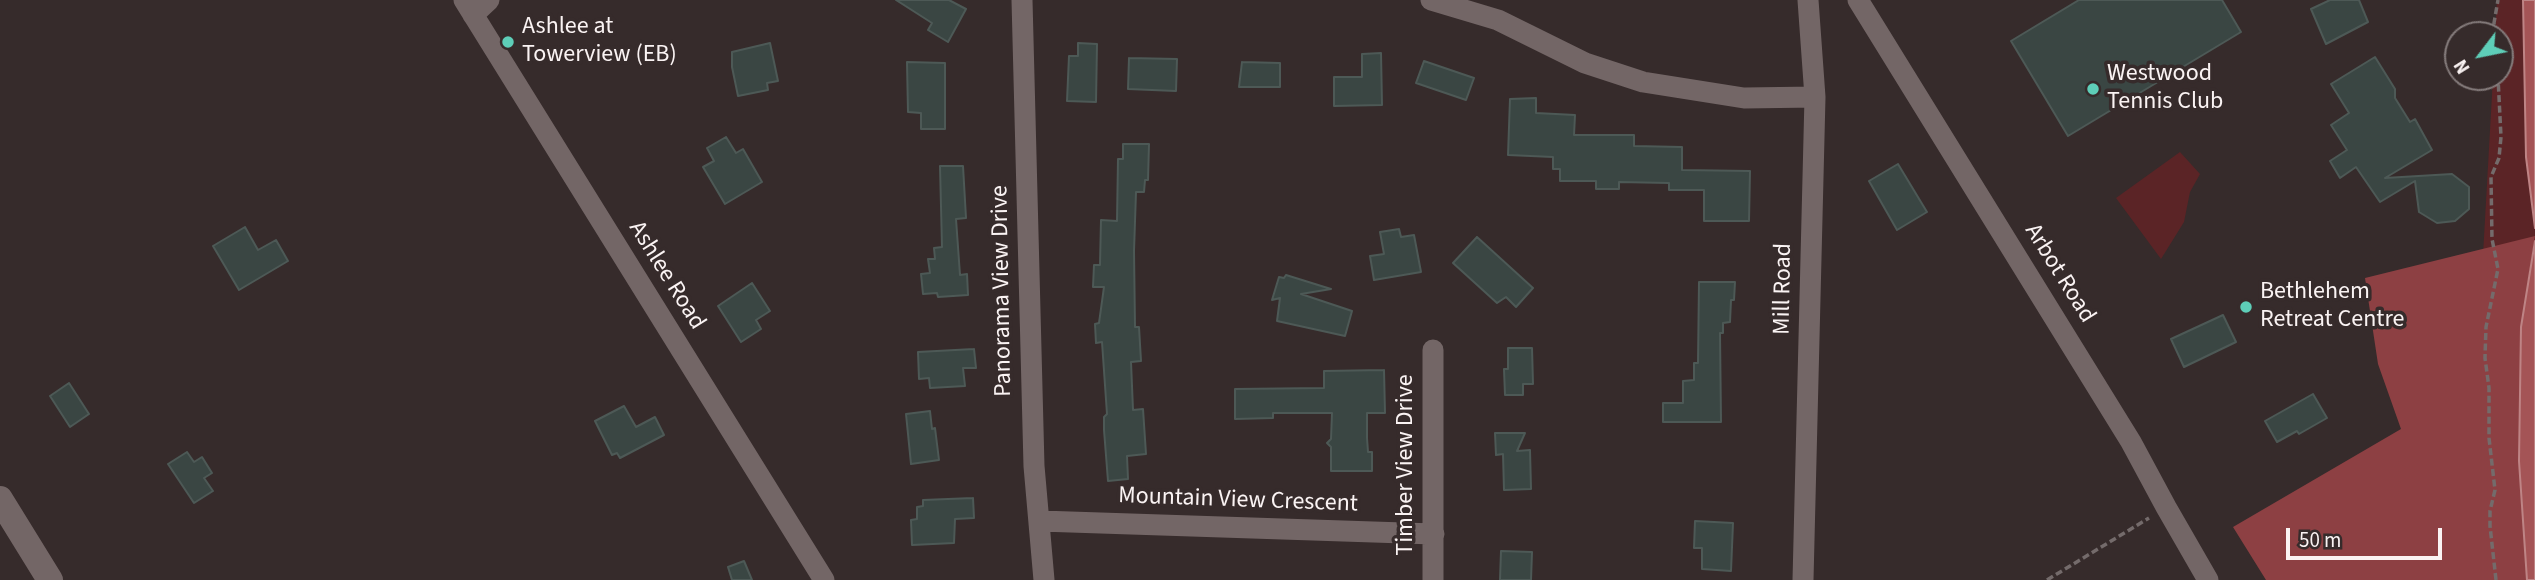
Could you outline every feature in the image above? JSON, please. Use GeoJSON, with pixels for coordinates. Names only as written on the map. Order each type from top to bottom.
{"type":"FeatureCollection","features":[{"type":"Feature","properties":{"kind":"street"},"geometry":{"type":"LineString","coordinates":[[468,7],[489,0]]}},
{"type":"Feature","properties":{"kind":"street","name":"Panorama View Drive"},"geometry":{"type":"LineString","coordinates":[[1022,0],[1034,466],[1045,580]]}},
{"type":"Feature","properties":{"kind":"street"},"geometry":{"type":"LineString","coordinates":[[1432,0],[1498,20],[1585,63],[1643,82],[1744,98],[1815,97]]}},
{"type":"Feature","properties":{"kind":"street","name":"Mill Road"},"geometry":{"type":"LineString","coordinates":[[1803,580],[1815,97],[1808,0]]}},
{"type":"Feature","properties":{"kind":"street","name":"Arbot Road"},"geometry":{"type":"LineString","coordinates":[[1858,0],[2131,442],[2208,580]]}},
{"type":"Feature","properties":{"kind":"street","name":"Ashlee Road"},"geometry":{"type":"LineString","coordinates":[[468,7],[824,580]]}},
{"type":"Feature","properties":{"kind":"street","name":"Timber View Drive"},"geometry":{"type":"LineString","coordinates":[[1433,350],[1433,580]]}},
{"type":"Feature","properties":{"kind":"street"},"geometry":{"type":"LineString","coordinates":[[0,499],[50,580]]}},
{"type":"Feature","properties":{"kind":"street","name":"Mountain View Crescent"},"geometry":{"type":"LineString","coordinates":[[1040,521],[1434,534]]}},
{"type":"Feature","properties":{"kind":"path"},"geometry":{"type":"LineString","coordinates":[[2494,21],[2498,0]]}},
{"type":"Feature","properties":{"kind":"path"},"geometry":{"type":"LineString","coordinates":[[2496,580],[2490,526],[2495,490],[2489,438],[2485,349],[2486,327],[2498,269],[2492,239],[2491,177],[2499,158],[2501,137],[2499,91]]}},
{"type":"Feature","properties":{"kind":"path"},"geometry":{"type":"LineString","coordinates":[[2046,580],[2166,507]]}},
{"type":"Feature","properties":{"kind":"shaded area"},"geometry":{"type":"Polygon","coordinates":[[[2497,0],[2535,0],[2535,580],[2506,580],[2478,344],[2492,91],[2514,91],[2514,21],[2496,21],[2497,0]]]}},
{"type":"Feature","properties":{"kind":"shaded area"},"geometry":{"type":"Polygon","coordinates":[[[2523,0],[2535,0],[2535,228],[2526,157],[2523,0]]]}},
{"type":"Feature","properties":{"kind":"shaded area"},"geometry":{"type":"Polygon","coordinates":[[[2180,152],[2200,174],[2190,192],[2184,222],[2161,259],[2116,198],[2180,152]]]}},
{"type":"Feature","properties":{"kind":"shaded area"},"geometry":{"type":"Polygon","coordinates":[[[2535,236],[2521,327],[2519,461],[2527,580],[2266,580],[2233,527],[2401,429],[2378,364],[2365,278],[2535,236]]]}},
{"type":"Feature","properties":{"kind":"shaded area"},"geometry":{"type":"Polygon","coordinates":[[[2535,241],[2535,580],[2527,580],[2519,461],[2521,327],[2535,241]]]}},
{"type":"Feature","properties":{"kind":"building"},"geometry":{"type":"Polygon","coordinates":[[[896,0],[949,0],[966,9],[948,42],[928,30],[932,23],[896,0]]]}},
{"type":"Feature","properties":{"kind":"building","name":"Westwood Tennis Club"},"geometry":{"type":"Polygon","coordinates":[[[2079,0],[2222,0],[2241,32],[2068,136],[2011,41],[2079,0]]]}},
{"type":"Feature","properties":{"kind":"building"},"geometry":{"type":"Polygon","coordinates":[[[2330,0],[2359,0],[2368,22],[2326,44],[2311,9],[2330,0]]]}},
{"type":"Feature","properties":{"kind":"building"},"geometry":{"type":"Polygon","coordinates":[[[770,43],[778,81],[767,83],[768,90],[738,96],[732,52],[770,43]]]}},
{"type":"Feature","properties":{"kind":"building"},"geometry":{"type":"Polygon","coordinates":[[[1078,43],[1097,44],[1096,102],[1067,101],[1069,56],[1078,56],[1078,43]]]}},
{"type":"Feature","properties":{"kind":"building"},"geometry":{"type":"Polygon","coordinates":[[[1381,53],[1382,105],[1334,106],[1334,77],[1362,77],[1362,54],[1381,53]]]}},
{"type":"Feature","properties":{"kind":"building"},"geometry":{"type":"Polygon","coordinates":[[[2375,57],[2395,89],[2395,98],[2410,122],[2415,119],[2432,150],[2385,178],[2452,174],[2469,187],[2469,209],[2455,221],[2437,223],[2419,212],[2415,181],[2380,202],[2356,167],[2340,178],[2330,161],[2347,150],[2331,125],[2349,113],[2331,84],[2375,57]]]}},
{"type":"Feature","properties":{"kind":"building"},"geometry":{"type":"Polygon","coordinates":[[[1129,58],[1177,59],[1176,91],[1128,89],[1129,58]]]}},
{"type":"Feature","properties":{"kind":"building"},"geometry":{"type":"Polygon","coordinates":[[[1424,61],[1474,78],[1466,100],[1416,83],[1424,61]]]}},
{"type":"Feature","properties":{"kind":"building"},"geometry":{"type":"Polygon","coordinates":[[[907,62],[945,63],[945,129],[921,129],[921,113],[908,112],[907,62]]]}},
{"type":"Feature","properties":{"kind":"building"},"geometry":{"type":"Polygon","coordinates":[[[1242,62],[1280,63],[1280,87],[1239,87],[1242,62]]]}},
{"type":"Feature","properties":{"kind":"building"},"geometry":{"type":"Polygon","coordinates":[[[1536,98],[1536,113],[1575,115],[1574,135],[1634,135],[1634,146],[1682,147],[1682,170],[1750,171],[1749,221],[1704,221],[1704,190],[1669,190],[1669,183],[1619,182],[1619,189],[1596,189],[1596,181],[1560,181],[1560,169],[1553,169],[1553,157],[1508,155],[1510,99],[1536,98]]]}},
{"type":"Feature","properties":{"kind":"building"},"geometry":{"type":"Polygon","coordinates":[[[726,137],[736,153],[743,149],[762,182],[725,204],[703,167],[714,161],[707,148],[726,137]]]}},
{"type":"Feature","properties":{"kind":"building"},"geometry":{"type":"Polygon","coordinates":[[[1123,144],[1149,144],[1148,180],[1145,180],[1144,192],[1136,192],[1135,327],[1139,327],[1141,361],[1131,362],[1133,410],[1143,409],[1146,454],[1127,456],[1128,479],[1108,481],[1102,342],[1096,343],[1095,324],[1099,323],[1104,287],[1093,287],[1094,265],[1100,265],[1101,220],[1117,221],[1118,159],[1123,159],[1123,144]]]}},
{"type":"Feature","properties":{"kind":"building"},"geometry":{"type":"Polygon","coordinates":[[[1898,164],[1927,212],[1897,230],[1869,181],[1898,164]]]}},
{"type":"Feature","properties":{"kind":"building"},"geometry":{"type":"Polygon","coordinates":[[[940,166],[963,166],[966,218],[956,219],[960,275],[967,274],[968,295],[938,297],[937,293],[923,294],[921,274],[930,273],[928,259],[935,259],[934,248],[942,247],[940,166]]]}},
{"type":"Feature","properties":{"kind":"building"},"geometry":{"type":"Polygon","coordinates":[[[245,227],[258,250],[276,240],[288,261],[239,290],[213,246],[245,227]]]}},
{"type":"Feature","properties":{"kind":"building"},"geometry":{"type":"Polygon","coordinates":[[[1399,229],[1401,237],[1414,235],[1421,272],[1374,280],[1370,256],[1384,254],[1380,232],[1399,229]]]}},
{"type":"Feature","properties":{"kind":"building"},"geometry":{"type":"Polygon","coordinates":[[[1477,237],[1533,288],[1516,307],[1506,297],[1497,303],[1453,263],[1477,237]]]}},
{"type":"Feature","properties":{"kind":"building"},"geometry":{"type":"Polygon","coordinates":[[[1286,275],[1331,289],[1301,294],[1352,311],[1345,336],[1277,321],[1280,298],[1272,300],[1279,277],[1284,278],[1286,275]]]}},
{"type":"Feature","properties":{"kind":"building"},"geometry":{"type":"Polygon","coordinates":[[[1699,282],[1735,282],[1730,322],[1723,323],[1723,333],[1720,333],[1721,422],[1663,422],[1663,403],[1683,403],[1683,381],[1694,380],[1694,363],[1698,363],[1699,282]]]}},
{"type":"Feature","properties":{"kind":"building"},"geometry":{"type":"Polygon","coordinates":[[[752,283],[770,311],[756,320],[761,329],[741,342],[718,306],[752,283]]]}},
{"type":"Feature","properties":{"kind":"building"},"geometry":{"type":"Polygon","coordinates":[[[2223,315],[2236,342],[2184,367],[2171,339],[2223,315]]]}},
{"type":"Feature","properties":{"kind":"building"},"geometry":{"type":"Polygon","coordinates":[[[1508,348],[1532,348],[1533,384],[1523,384],[1523,395],[1505,395],[1504,369],[1508,369],[1508,348]]]}},
{"type":"Feature","properties":{"kind":"building"},"geometry":{"type":"Polygon","coordinates":[[[974,349],[976,368],[963,368],[965,386],[930,388],[929,378],[919,379],[918,352],[974,349]]]}},
{"type":"Feature","properties":{"kind":"building"},"geometry":{"type":"Polygon","coordinates":[[[1384,370],[1385,413],[1367,413],[1368,452],[1372,452],[1372,471],[1331,471],[1331,447],[1327,443],[1331,439],[1332,413],[1273,413],[1273,418],[1235,419],[1235,389],[1324,388],[1324,371],[1384,370]]]}},
{"type":"Feature","properties":{"kind":"building"},"geometry":{"type":"Polygon","coordinates":[[[69,383],[89,414],[70,427],[50,396],[69,383]]]}},
{"type":"Feature","properties":{"kind":"building"},"geometry":{"type":"Polygon","coordinates":[[[2313,394],[2327,418],[2299,434],[2297,431],[2277,442],[2265,421],[2313,394]]]}},
{"type":"Feature","properties":{"kind":"building"},"geometry":{"type":"Polygon","coordinates":[[[624,406],[636,427],[655,417],[664,435],[620,458],[617,453],[612,455],[595,421],[624,406]]]}},
{"type":"Feature","properties":{"kind":"building"},"geometry":{"type":"Polygon","coordinates":[[[930,411],[939,460],[911,464],[906,414],[930,411]]]}},
{"type":"Feature","properties":{"kind":"building"},"geometry":{"type":"Polygon","coordinates":[[[1495,433],[1525,433],[1517,451],[1530,450],[1531,489],[1504,490],[1503,454],[1496,455],[1495,433]]]}},
{"type":"Feature","properties":{"kind":"building"},"geometry":{"type":"Polygon","coordinates":[[[187,452],[194,462],[202,457],[212,473],[204,478],[213,491],[194,503],[168,464],[187,452]]]}},
{"type":"Feature","properties":{"kind":"building"},"geometry":{"type":"Polygon","coordinates":[[[973,498],[974,518],[955,519],[954,543],[912,545],[911,520],[917,519],[917,507],[923,506],[923,500],[973,498]]]}},
{"type":"Feature","properties":{"kind":"building"},"geometry":{"type":"Polygon","coordinates":[[[1695,521],[1733,523],[1731,571],[1702,569],[1702,548],[1694,548],[1695,521]]]}},
{"type":"Feature","properties":{"kind":"building"},"geometry":{"type":"Polygon","coordinates":[[[1501,551],[1532,552],[1531,580],[1500,580],[1501,551]]]}},
{"type":"Feature","properties":{"kind":"building"},"geometry":{"type":"Polygon","coordinates":[[[744,561],[752,580],[732,580],[728,567],[744,561]]]}},
{"type":"Feature","properties":{"kind":"place","name":"Ashlee at Towerview (EB)"},"geometry":{"type":"Point","coordinates":[508,42]}},
{"type":"Feature","properties":{"kind":"place","name":"Westwood Tennis Club"},"geometry":{"type":"Point","coordinates":[2093,89]}},
{"type":"Feature","properties":{"kind":"place","name":"Bethlehem Retreat Centre"},"geometry":{"type":"Point","coordinates":[2246,307]}}]}
